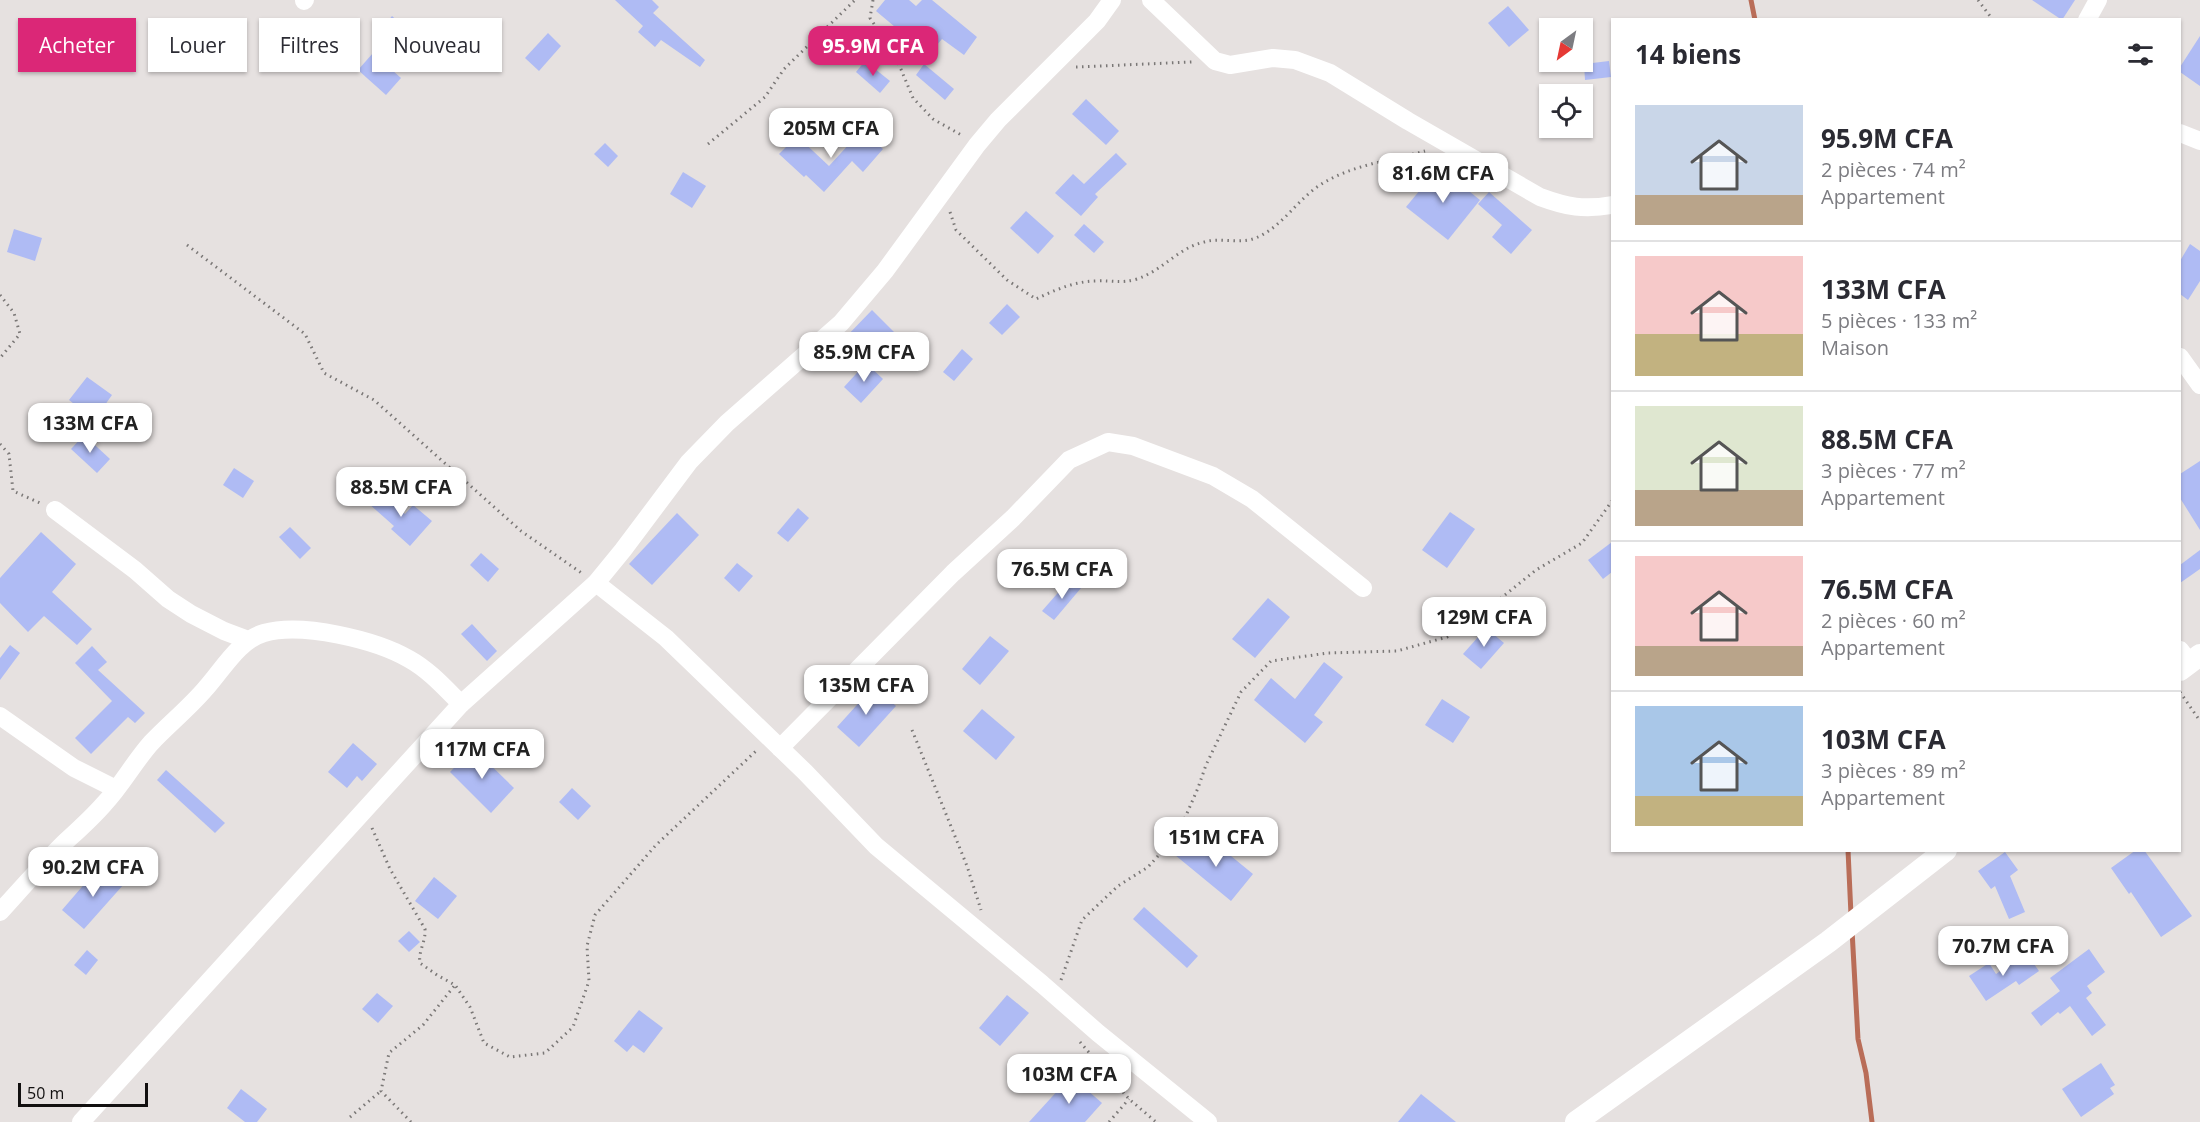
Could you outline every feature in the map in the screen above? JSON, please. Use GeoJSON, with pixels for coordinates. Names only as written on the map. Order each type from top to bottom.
{"type":"FeatureCollection","features":[{"type":"Feature","properties":{"kind":"street"},"geometry":{"type":"LineString","coordinates":[[81,1122],[461,704],[596,583],[689,462],[727,423],[828,335],[863,298],[977,145],[1097,21],[1112,0]]}},
{"type":"Feature","properties":{"kind":"street"},"geometry":{"type":"LineString","coordinates":[[1151,0],[1215,61],[1230,65],[1273,58],[1295,60],[1312,66],[1330,73],[1540,197],[1581,209],[1611,205]]}},
{"type":"Feature","properties":{"kind":"street"},"geometry":{"type":"LineString","coordinates":[[2088,18],[2098,0]]}},
{"type":"Feature","properties":{"kind":"street"},"geometry":{"type":"LineString","coordinates":[[2181,133],[2200,141]]}},
{"type":"Feature","properties":{"kind":"street"},"geometry":{"type":"LineString","coordinates":[[2181,358],[2200,386]]}},
{"type":"Feature","properties":{"kind":"street"},"geometry":{"type":"LineString","coordinates":[[775,744],[1013,518],[1069,460],[1108,442],[1133,446],[1213,476],[1252,500],[1363,588]]}},
{"type":"Feature","properties":{"kind":"street"},"geometry":{"type":"LineString","coordinates":[[56,510],[190,614],[248,640]]}},
{"type":"Feature","properties":{"kind":"street"},"geometry":{"type":"LineString","coordinates":[[596,583],[666,638],[876,846],[1098,1033],[1208,1122]]}},
{"type":"Feature","properties":{"kind":"street"},"geometry":{"type":"LineString","coordinates":[[0,912],[55,852],[105,804],[152,743],[187,709],[248,640],[264,633],[301,630],[375,644],[410,659],[461,704]]}},
{"type":"Feature","properties":{"kind":"street"},"geometry":{"type":"LineString","coordinates":[[0,716],[80,771],[117,789]]}},
{"type":"Feature","properties":{"kind":"street"},"geometry":{"type":"LineString","coordinates":[[1576,1122],[1828,942],[1943,852]]}},
{"type":"Feature","properties":{"kind":"path"},"geometry":{"type":"LineString","coordinates":[[708,144],[765,97],[784,69],[855,0]]}},
{"type":"Feature","properties":{"kind":"path"},"geometry":{"type":"LineString","coordinates":[[873,0],[870,18],[895,55],[913,98],[933,119],[977,145]]}},
{"type":"Feature","properties":{"kind":"path"},"geometry":{"type":"LineString","coordinates":[[1978,0],[1992,18]]}},
{"type":"Feature","properties":{"kind":"path"},"geometry":{"type":"LineString","coordinates":[[1052,68],[1215,61]]}},
{"type":"Feature","properties":{"kind":"path"},"geometry":{"type":"LineString","coordinates":[[943,193],[956,230],[1007,280],[1036,299],[1074,284],[1097,281],[1119,283],[1139,278],[1189,246],[1211,240],[1228,242],[1257,238],[1272,228],[1318,187],[1343,174],[1374,163],[1450,144]]}},
{"type":"Feature","properties":{"kind":"path"},"geometry":{"type":"LineString","coordinates":[[187,245],[305,334],[324,373],[374,400],[521,531],[596,583]]}},
{"type":"Feature","properties":{"kind":"path"},"geometry":{"type":"LineString","coordinates":[[0,295],[14,313],[20,334],[0,358]]}},
{"type":"Feature","properties":{"kind":"path"},"geometry":{"type":"LineString","coordinates":[[0,444],[9,454],[13,491],[56,510]]}},
{"type":"Feature","properties":{"kind":"path"},"geometry":{"type":"LineString","coordinates":[[1055,995],[1082,920],[1118,886],[1148,867],[1178,834],[1206,765],[1241,692],[1271,661],[1328,653],[1397,651],[1447,637],[1496,603],[1536,570],[1582,543],[1611,502]]}},
{"type":"Feature","properties":{"kind":"path"},"geometry":{"type":"LineString","coordinates":[[2181,694],[2200,722]]}},
{"type":"Feature","properties":{"kind":"path"},"geometry":{"type":"LineString","coordinates":[[912,730],[967,866],[982,916]]}},
{"type":"Feature","properties":{"kind":"path"},"geometry":{"type":"LineString","coordinates":[[372,801],[370,824],[390,869],[425,929],[426,938],[419,955],[420,963],[455,984],[470,1007],[484,1043],[510,1057],[545,1053],[573,1027],[589,981],[586,946],[595,915],[656,845],[775,744]]}},
{"type":"Feature","properties":{"kind":"path"},"geometry":{"type":"LineString","coordinates":[[350,1117],[381,1091],[389,1053],[423,1025],[455,984]]}},
{"type":"Feature","properties":{"kind":"path"},"geometry":{"type":"LineString","coordinates":[[1073,1035],[1129,1099],[1156,1122]]}},
{"type":"Feature","properties":{"kind":"path"},"geometry":{"type":"LineString","coordinates":[[381,1091],[411,1122]]}},
{"type":"Feature","properties":{"kind":"path"},"geometry":{"type":"LineString","coordinates":[[1108,1122],[1129,1099]]}},
{"type":"Feature","properties":{"kind":"building"},"geometry":{"type":"Polygon","coordinates":[[[615,0],[652,0],[659,7],[653,13],[705,60],[700,67],[661,40],[655,47],[638,32],[643,26],[615,0]]]}},
{"type":"Feature","properties":{"kind":"building"},"geometry":{"type":"Polygon","coordinates":[[[885,0],[909,0],[916,6],[922,0],[932,0],[977,37],[964,55],[942,39],[924,60],[902,43],[907,37],[876,11],[885,0]]]}},
{"type":"Feature","properties":{"kind":"building"},"geometry":{"type":"Polygon","coordinates":[[[2032,0],[2075,0],[2063,18],[2059,18],[2032,0]]]}},
{"type":"Feature","properties":{"kind":"building"},"geometry":{"type":"Polygon","coordinates":[[[1508,6],[1529,30],[1509,47],[1488,23],[1508,6]]]}},
{"type":"Feature","properties":{"kind":"building"},"geometry":{"type":"Polygon","coordinates":[[[548,33],[561,46],[539,71],[525,58],[548,33]]]}},
{"type":"Feature","properties":{"kind":"building"},"geometry":{"type":"Polygon","coordinates":[[[2200,36],[2200,86],[2181,73],[2181,65],[2200,36]]]}},
{"type":"Feature","properties":{"kind":"building"},"geometry":{"type":"Polygon","coordinates":[[[372,54],[372,72],[394,72],[401,78],[386,95],[360,72],[360,68],[372,54]]]}},
{"type":"Feature","properties":{"kind":"building"},"geometry":{"type":"Polygon","coordinates":[[[865,61],[890,81],[880,93],[856,72],[865,61]]]}},
{"type":"Feature","properties":{"kind":"building"},"geometry":{"type":"Polygon","coordinates":[[[1609,61],[1611,77],[1585,80],[1584,72],[1593,72],[1593,63],[1609,61]]]}},
{"type":"Feature","properties":{"kind":"building"},"geometry":{"type":"Polygon","coordinates":[[[924,64],[954,89],[945,100],[916,75],[924,64]]]}},
{"type":"Feature","properties":{"kind":"building"},"geometry":{"type":"Polygon","coordinates":[[[1086,99],[1119,131],[1106,145],[1072,114],[1086,99]]]}},
{"type":"Feature","properties":{"kind":"building"},"geometry":{"type":"Polygon","coordinates":[[[862,130],[883,149],[863,172],[852,161],[824,192],[779,154],[797,136],[829,166],[862,130]]]}},
{"type":"Feature","properties":{"kind":"building"},"geometry":{"type":"Polygon","coordinates":[[[605,143],[618,156],[608,167],[594,154],[605,143]]]}},
{"type":"Feature","properties":{"kind":"building"},"geometry":{"type":"Polygon","coordinates":[[[1116,153],[1127,164],[1095,194],[1098,197],[1081,216],[1055,193],[1073,174],[1084,184],[1116,153]]]}},
{"type":"Feature","properties":{"kind":"building"},"geometry":{"type":"Polygon","coordinates":[[[1439,167],[1480,200],[1448,240],[1406,207],[1439,167]]]}},
{"type":"Feature","properties":{"kind":"building"},"geometry":{"type":"Polygon","coordinates":[[[683,172],[706,186],[692,208],[670,194],[683,172]]]}},
{"type":"Feature","properties":{"kind":"building"},"geometry":{"type":"Polygon","coordinates":[[[1489,192],[1532,230],[1511,254],[1492,237],[1502,225],[1478,204],[1489,192]]]}},
{"type":"Feature","properties":{"kind":"building"},"geometry":{"type":"Polygon","coordinates":[[[1026,211],[1054,236],[1038,254],[1010,228],[1026,211]]]}},
{"type":"Feature","properties":{"kind":"building"},"geometry":{"type":"Polygon","coordinates":[[[1084,224],[1104,242],[1094,253],[1074,235],[1084,224]]]}},
{"type":"Feature","properties":{"kind":"building"},"geometry":{"type":"Polygon","coordinates":[[[14,229],[42,238],[35,261],[7,252],[14,229]]]}},
{"type":"Feature","properties":{"kind":"building"},"geometry":{"type":"Polygon","coordinates":[[[2190,244],[2200,251],[2200,281],[2188,300],[2181,295],[2181,259],[2190,244]]]}},
{"type":"Feature","properties":{"kind":"building"},"geometry":{"type":"Polygon","coordinates":[[[1007,304],[1020,317],[1002,335],[989,323],[1007,304]]]}},
{"type":"Feature","properties":{"kind":"building"},"geometry":{"type":"Polygon","coordinates":[[[872,310],[895,333],[866,363],[843,340],[872,310]]]}},
{"type":"Feature","properties":{"kind":"building"},"geometry":{"type":"Polygon","coordinates":[[[962,349],[973,359],[954,381],[943,372],[962,349]]]}},
{"type":"Feature","properties":{"kind":"building"},"geometry":{"type":"Polygon","coordinates":[[[866,363],[883,379],[861,403],[844,387],[866,363]]]}},
{"type":"Feature","properties":{"kind":"building"},"geometry":{"type":"Polygon","coordinates":[[[87,377],[112,395],[85,433],[72,424],[82,410],[69,400],[87,377]]]}},
{"type":"Feature","properties":{"kind":"building"},"geometry":{"type":"Polygon","coordinates":[[[84,435],[110,459],[97,473],[71,449],[84,435]]]}},
{"type":"Feature","properties":{"kind":"building"},"geometry":{"type":"Polygon","coordinates":[[[2200,461],[2200,530],[2181,500],[2181,473],[2200,461]]]}},
{"type":"Feature","properties":{"kind":"building"},"geometry":{"type":"Polygon","coordinates":[[[234,468],[254,481],[243,498],[223,485],[234,468]]]}},
{"type":"Feature","properties":{"kind":"building"},"geometry":{"type":"Polygon","coordinates":[[[378,490],[405,514],[413,505],[432,521],[410,546],[391,529],[394,526],[368,503],[378,490]]]}},
{"type":"Feature","properties":{"kind":"building"},"geometry":{"type":"Polygon","coordinates":[[[798,508],[809,518],[788,542],[777,533],[798,508]]]}},
{"type":"Feature","properties":{"kind":"building"},"geometry":{"type":"Polygon","coordinates":[[[1450,512],[1475,529],[1447,568],[1422,550],[1450,512]]]}},
{"type":"Feature","properties":{"kind":"building"},"geometry":{"type":"Polygon","coordinates":[[[677,513],[699,535],[652,585],[629,564],[677,513]]]}},
{"type":"Feature","properties":{"kind":"building"},"geometry":{"type":"Polygon","coordinates":[[[290,527],[311,548],[300,559],[279,537],[290,527]]]}},
{"type":"Feature","properties":{"kind":"building"},"geometry":{"type":"Polygon","coordinates":[[[41,532],[76,564],[52,592],[92,629],[77,645],[44,616],[28,632],[0,603],[0,578],[41,532]]]}},
{"type":"Feature","properties":{"kind":"building"},"geometry":{"type":"Polygon","coordinates":[[[1611,543],[1611,573],[1603,579],[1588,560],[1611,543]]]}},
{"type":"Feature","properties":{"kind":"building"},"geometry":{"type":"Polygon","coordinates":[[[2200,550],[2200,569],[2181,582],[2181,564],[2200,550]]]}},
{"type":"Feature","properties":{"kind":"building"},"geometry":{"type":"Polygon","coordinates":[[[481,553],[499,569],[488,582],[470,565],[481,553]]]}},
{"type":"Feature","properties":{"kind":"building"},"geometry":{"type":"Polygon","coordinates":[[[737,563],[753,576],[739,592],[724,578],[737,563]]]}},
{"type":"Feature","properties":{"kind":"building"},"geometry":{"type":"Polygon","coordinates":[[[1070,579],[1081,588],[1054,620],[1042,611],[1070,579]]]}},
{"type":"Feature","properties":{"kind":"building"},"geometry":{"type":"Polygon","coordinates":[[[1268,598],[1290,617],[1255,658],[1232,639],[1268,598]]]}},
{"type":"Feature","properties":{"kind":"building"},"geometry":{"type":"Polygon","coordinates":[[[472,624],[497,651],[487,661],[461,634],[472,624]]]}},
{"type":"Feature","properties":{"kind":"building"},"geometry":{"type":"Polygon","coordinates":[[[1486,628],[1504,643],[1481,669],[1463,654],[1486,628]]]}},
{"type":"Feature","properties":{"kind":"building"},"geometry":{"type":"Polygon","coordinates":[[[990,636],[1009,651],[980,685],[962,669],[990,636]]]}},
{"type":"Feature","properties":{"kind":"building"},"geometry":{"type":"Polygon","coordinates":[[[10,645],[20,653],[0,680],[0,658],[10,645]]]}},
{"type":"Feature","properties":{"kind":"building"},"geometry":{"type":"Polygon","coordinates":[[[92,646],[107,662],[98,670],[145,713],[135,723],[128,717],[91,754],[75,738],[112,701],[75,663],[92,646]]]}},
{"type":"Feature","properties":{"kind":"building"},"geometry":{"type":"Polygon","coordinates":[[[1324,662],[1343,677],[1314,715],[1323,722],[1305,743],[1254,700],[1271,678],[1295,699],[1324,662]]]}},
{"type":"Feature","properties":{"kind":"building"},"geometry":{"type":"Polygon","coordinates":[[[874,686],[896,706],[859,747],[837,727],[874,686]]]}},
{"type":"Feature","properties":{"kind":"building"},"geometry":{"type":"Polygon","coordinates":[[[1442,699],[1470,717],[1453,743],[1425,725],[1442,699]]]}},
{"type":"Feature","properties":{"kind":"building"},"geometry":{"type":"Polygon","coordinates":[[[982,709],[1015,737],[996,760],[963,731],[982,709]]]}},
{"type":"Feature","properties":{"kind":"building"},"geometry":{"type":"Polygon","coordinates":[[[353,743],[377,764],[362,781],[357,776],[347,788],[328,772],[353,743]]]}},
{"type":"Feature","properties":{"kind":"building"},"geometry":{"type":"Polygon","coordinates":[[[473,748],[514,788],[491,813],[450,772],[473,748]]]}},
{"type":"Feature","properties":{"kind":"building"},"geometry":{"type":"Polygon","coordinates":[[[166,770],[225,823],[215,833],[157,780],[166,770]]]}},
{"type":"Feature","properties":{"kind":"building"},"geometry":{"type":"Polygon","coordinates":[[[572,788],[591,806],[578,820],[559,802],[572,788]]]}},
{"type":"Feature","properties":{"kind":"building"},"geometry":{"type":"Polygon","coordinates":[[[1189,838],[1212,856],[1220,847],[1253,874],[1231,901],[1175,855],[1189,838]]]}},
{"type":"Feature","properties":{"kind":"building"},"geometry":{"type":"Polygon","coordinates":[[[2005,852],[2018,870],[2010,876],[2025,912],[2009,919],[1995,886],[1991,889],[1978,871],[2005,852]]]}},
{"type":"Feature","properties":{"kind":"building"},"geometry":{"type":"Polygon","coordinates":[[[2133,852],[2145,852],[2192,916],[2161,937],[2131,892],[2129,894],[2111,868],[2133,852]]]}},
{"type":"Feature","properties":{"kind":"building"},"geometry":{"type":"Polygon","coordinates":[[[109,868],[124,884],[84,929],[62,910],[87,881],[91,885],[109,868]]]}},
{"type":"Feature","properties":{"kind":"building"},"geometry":{"type":"Polygon","coordinates":[[[434,877],[457,896],[438,919],[415,901],[434,877]]]}},
{"type":"Feature","properties":{"kind":"building"},"geometry":{"type":"Polygon","coordinates":[[[1144,907],[1198,956],[1187,968],[1133,919],[1144,907]]]}},
{"type":"Feature","properties":{"kind":"building"},"geometry":{"type":"Polygon","coordinates":[[[409,931],[420,942],[409,952],[398,941],[409,931]]]}},
{"type":"Feature","properties":{"kind":"building"},"geometry":{"type":"Polygon","coordinates":[[[2089,949],[2105,972],[2087,986],[2092,993],[2086,998],[2106,1025],[2092,1036],[2070,1006],[2060,1014],[2058,1012],[2041,1026],[2031,1013],[2060,991],[2050,978],[2089,949]]]}},
{"type":"Feature","properties":{"kind":"building"},"geometry":{"type":"Polygon","coordinates":[[[87,950],[98,960],[86,975],[74,965],[87,950]]]}},
{"type":"Feature","properties":{"kind":"building"},"geometry":{"type":"Polygon","coordinates":[[[2026,953],[2039,971],[2019,985],[2016,981],[1986,1001],[1969,976],[1989,963],[1996,974],[2026,953]]]}},
{"type":"Feature","properties":{"kind":"building"},"geometry":{"type":"Polygon","coordinates":[[[377,993],[393,1006],[378,1023],[362,1009],[377,993]]]}},
{"type":"Feature","properties":{"kind":"building"},"geometry":{"type":"Polygon","coordinates":[[[1007,995],[1029,1013],[1000,1046],[979,1028],[1007,995]]]}},
{"type":"Feature","properties":{"kind":"building"},"geometry":{"type":"Polygon","coordinates":[[[639,1010],[663,1028],[644,1053],[633,1045],[627,1052],[614,1041],[639,1010]]]}},
{"type":"Feature","properties":{"kind":"building"},"geometry":{"type":"Polygon","coordinates":[[[2101,1063],[2115,1085],[2110,1088],[2114,1094],[2081,1117],[2062,1089],[2101,1063]]]}},
{"type":"Feature","properties":{"kind":"building"},"geometry":{"type":"Polygon","coordinates":[[[1071,1076],[1102,1103],[1085,1122],[1029,1122],[1071,1076]]]}},
{"type":"Feature","properties":{"kind":"building"},"geometry":{"type":"Polygon","coordinates":[[[241,1089],[267,1109],[257,1122],[245,1122],[227,1108],[241,1089]]]}},
{"type":"Feature","properties":{"kind":"building"},"geometry":{"type":"Polygon","coordinates":[[[1421,1094],[1456,1122],[1398,1122],[1421,1094]]]}},
{"type":"Feature","properties":{"kind":"waterway"},"geometry":{"type":"LineString","coordinates":[[1751,0],[1755,18]]}},
{"type":"Feature","properties":{"kind":"waterway"},"geometry":{"type":"LineString","coordinates":[[1848,852],[1851,915]]}},
{"type":"Feature","properties":{"kind":"waterway"},"geometry":{"type":"LineString","coordinates":[[1852,930],[1858,1039],[1866,1073],[1872,1122]]}}]}
